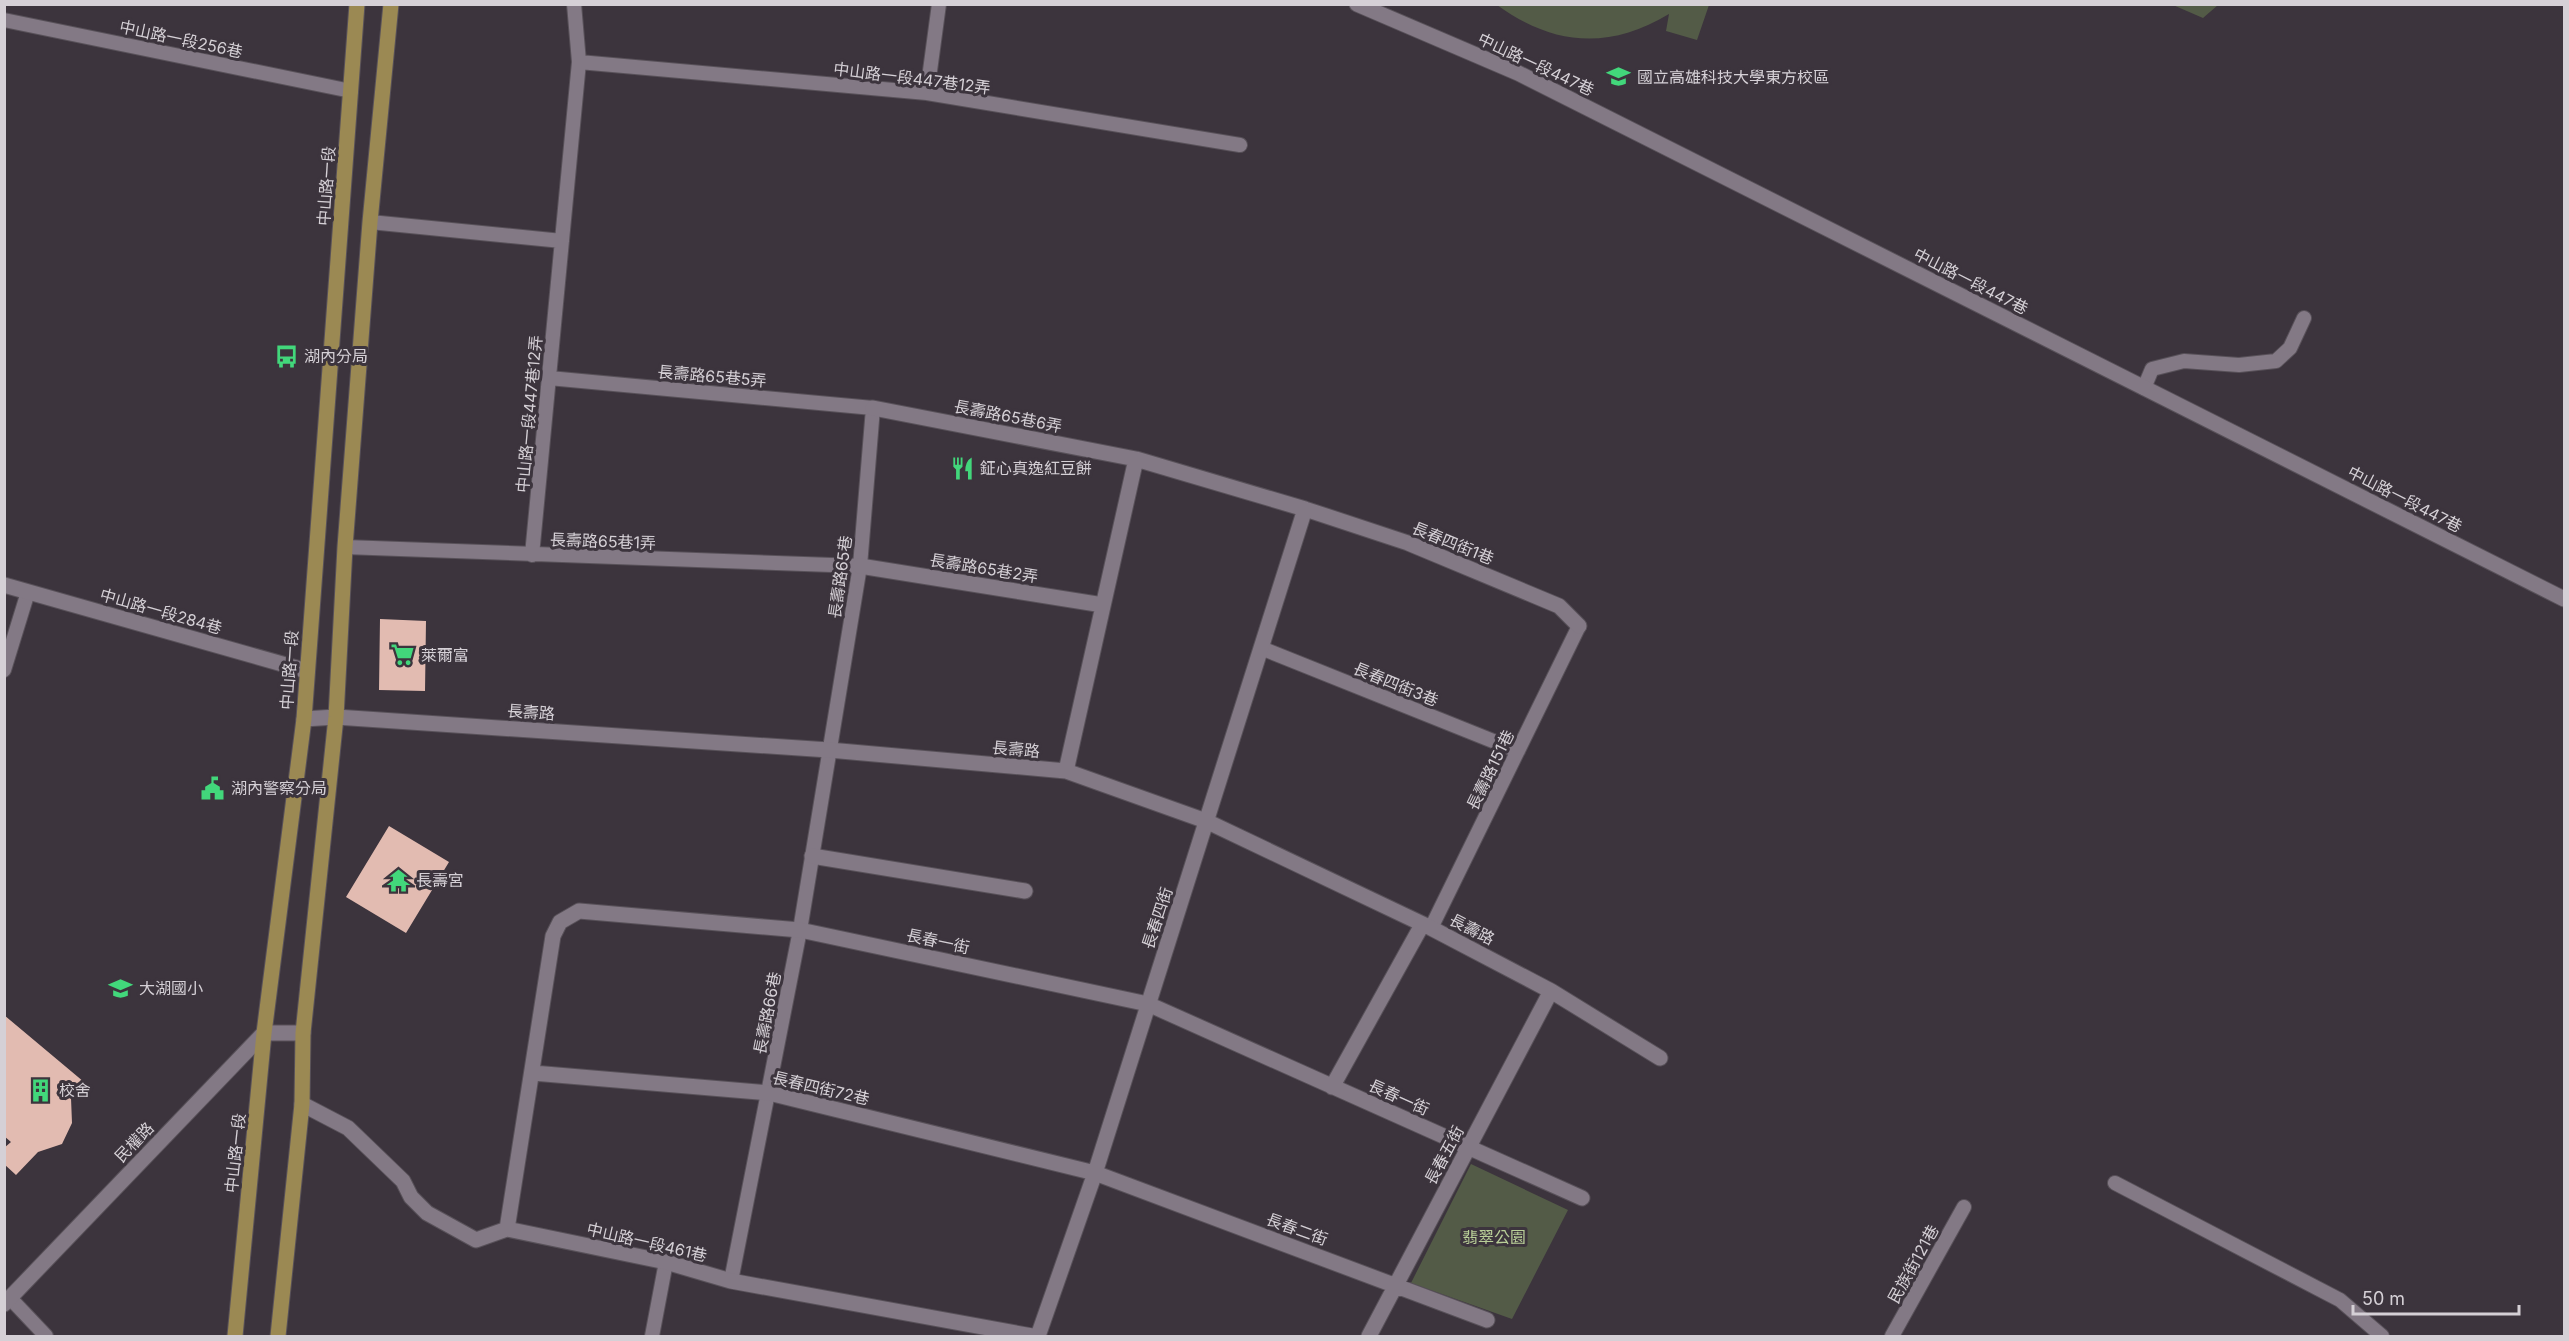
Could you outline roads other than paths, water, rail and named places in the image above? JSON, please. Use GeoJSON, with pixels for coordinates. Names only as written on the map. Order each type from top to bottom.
{"type":"FeatureCollection","features":[{"type":"Feature","properties":{"kind":"main road","name":"中山路一段"},"geometry":{"type":"LineString","coordinates":[[235,1336],[264,1033],[304,719],[357,4]]}},
{"type":"Feature","properties":{"kind":"main road"},"geometry":{"type":"LineString","coordinates":[[278,1336],[302,1104],[303,1033],[336,717],[345,547],[370,222],[391,4]]}},
{"type":"Feature","properties":{"kind":"street","name":"中山路一段447巷"},"geometry":{"type":"LineString","coordinates":[[1357,4],[1518,73],[2565,599]]}},
{"type":"Feature","properties":{"kind":"street","name":"長壽路65巷6弄"},"geometry":{"type":"LineString","coordinates":[[873,408],[1136,459],[1305,509]]}},
{"type":"Feature","properties":{"kind":"street"},"geometry":{"type":"LineString","coordinates":[[1066,771],[1136,459]]}},
{"type":"Feature","properties":{"kind":"street","name":"長春四街1巷"},"geometry":{"type":"LineString","coordinates":[[1305,509],[1408,543],[1559,606],[1579,626]]}},
{"type":"Feature","properties":{"kind":"street","name":"長春四街"},"geometry":{"type":"LineString","coordinates":[[1038,1336],[1095,1173],[1305,509]]}},
{"type":"Feature","properties":{"kind":"street","name":"長壽路65巷2弄"},"geometry":{"type":"LineString","coordinates":[[860,566],[1103,605]]}},
{"type":"Feature","properties":{"kind":"street","name":"中山路一段284巷"},"geometry":{"type":"LineString","coordinates":[[4,585],[307,671]]}},
{"type":"Feature","properties":{"kind":"street","name":"長壽路"},"geometry":{"type":"LineString","coordinates":[[304,719],[336,717],[830,750],[1066,771],[1206,820],[1426,926],[1551,991],[1660,1058]]}},
{"type":"Feature","properties":{"kind":"street"},"geometry":{"type":"LineString","coordinates":[[812,856],[1025,891]]}},
{"type":"Feature","properties":{"kind":"street","name":"長春一街"},"geometry":{"type":"LineString","coordinates":[[507,1229],[553,936],[560,922],[579,911],[800,930],[1148,1004],[1582,1198]]}},
{"type":"Feature","properties":{"kind":"street"},"geometry":{"type":"LineString","coordinates":[[1332,1086],[1426,926]]}},
{"type":"Feature","properties":{"kind":"street","name":"長春五街"},"geometry":{"type":"LineString","coordinates":[[1370,1336],[1551,991]]}},
{"type":"Feature","properties":{"kind":"street"},"geometry":{"type":"LineString","coordinates":[[264,1033],[303,1033]]}},
{"type":"Feature","properties":{"kind":"street","name":"民權路"},"geometry":{"type":"LineString","coordinates":[[7,1301],[264,1033]]}},
{"type":"Feature","properties":{"kind":"street","name":"長春四街72巷"},"geometry":{"type":"LineString","coordinates":[[533,1072],[769,1093],[1095,1173]]}},
{"type":"Feature","properties":{"kind":"street"},"geometry":{"type":"LineString","coordinates":[[302,1104],[348,1128],[403,1181],[411,1197],[422,1209],[440,1222],[476,1240],[507,1229]]}},
{"type":"Feature","properties":{"kind":"street","name":"長春二街"},"geometry":{"type":"LineString","coordinates":[[1095,1173],[1487,1320]]}},
{"type":"Feature","properties":{"kind":"street","name":"中山路一段461巷"},"geometry":{"type":"LineString","coordinates":[[507,1229],[666,1262],[731,1281],[1032,1336]]}},
{"type":"Feature","properties":{"kind":"lane","name":"中山路一段447巷12弄"},"geometry":{"type":"LineString","coordinates":[[532,555],[579,62],[574,4]]}},
{"type":"Feature","properties":{"kind":"lane"},"geometry":{"type":"LineString","coordinates":[[927,93],[939,4]]}},
{"type":"Feature","properties":{"kind":"lane","name":"中山路一段256巷"},"geometry":{"type":"LineString","coordinates":[[4,20],[351,91]]}},
{"type":"Feature","properties":{"kind":"lane","name":"中山路一段447巷12弄"},"geometry":{"type":"LineString","coordinates":[[579,62],[927,93],[1240,145]]}},
{"type":"Feature","properties":{"kind":"lane"},"geometry":{"type":"LineString","coordinates":[[370,222],[562,241]]}},
{"type":"Feature","properties":{"kind":"lane"},"geometry":{"type":"LineString","coordinates":[[2144,388],[2152,369],[2184,361],[2239,365],[2276,361],[2290,348],[2304,318]]}},
{"type":"Feature","properties":{"kind":"lane","name":"長壽路65巷5弄"},"geometry":{"type":"LineString","coordinates":[[549,378],[873,408]]}},
{"type":"Feature","properties":{"kind":"lane","name":"長壽路65巷"},"geometry":{"type":"LineString","coordinates":[[830,750],[860,566],[873,408]]}},
{"type":"Feature","properties":{"kind":"lane","name":"長壽路65巷1弄"},"geometry":{"type":"LineString","coordinates":[[345,547],[860,566]]}},
{"type":"Feature","properties":{"kind":"lane"},"geometry":{"type":"LineString","coordinates":[[4,670],[28,591]]}},
{"type":"Feature","properties":{"kind":"lane","name":"長壽路151巷"},"geometry":{"type":"LineString","coordinates":[[1426,926],[1518,751],[1579,626]]}},
{"type":"Feature","properties":{"kind":"lane","name":"長春四街3巷"},"geometry":{"type":"LineString","coordinates":[[1261,648],[1518,751]]}},
{"type":"Feature","properties":{"kind":"lane","name":"長壽路66巷"},"geometry":{"type":"LineString","coordinates":[[731,1281],[800,930],[830,750]]}},
{"type":"Feature","properties":{"kind":"lane"},"geometry":{"type":"LineString","coordinates":[[2115,1183],[2340,1300],[2382,1336]]}},
{"type":"Feature","properties":{"kind":"lane","name":"民族街121巷"},"geometry":{"type":"LineString","coordinates":[[1892,1336],[1964,1206]]}},
{"type":"Feature","properties":{"kind":"lane"},"geometry":{"type":"LineString","coordinates":[[651,1336],[666,1262]]}},
{"type":"Feature","properties":{"kind":"lane"},"geometry":{"type":"LineString","coordinates":[[7,1301],[46,1336]]}},
{"type":"Feature","properties":{"kind":"place","name":"國立高雄科技大學東方校區"},"geometry":{"type":"Point","coordinates":[1619,77]}},
{"type":"Feature","properties":{"kind":"place","name":"湖內分局"},"geometry":{"type":"Point","coordinates":[286,356]}},
{"type":"Feature","properties":{"kind":"place","name":"鉦心真逸紅豆餅"},"geometry":{"type":"Point","coordinates":[962,468]}},
{"type":"Feature","properties":{"kind":"place","name":"萊爾富"},"geometry":{"type":"Point","coordinates":[403,655]}},
{"type":"Feature","properties":{"kind":"place","name":"湖內警察分局"},"geometry":{"type":"Point","coordinates":[213,788]}},
{"type":"Feature","properties":{"kind":"place","name":"長壽宮"},"geometry":{"type":"Point","coordinates":[398,880]}},
{"type":"Feature","properties":{"kind":"place","name":"大湖國小"},"geometry":{"type":"Point","coordinates":[121,988]}},
{"type":"Feature","properties":{"kind":"place","name":"校舍"},"geometry":{"type":"Point","coordinates":[41,1090]}},
{"type":"Feature","properties":{"kind":"park label","name":"翡翠公園"},"geometry":{"type":"Point","coordinates":[1494,1237]}}]}
